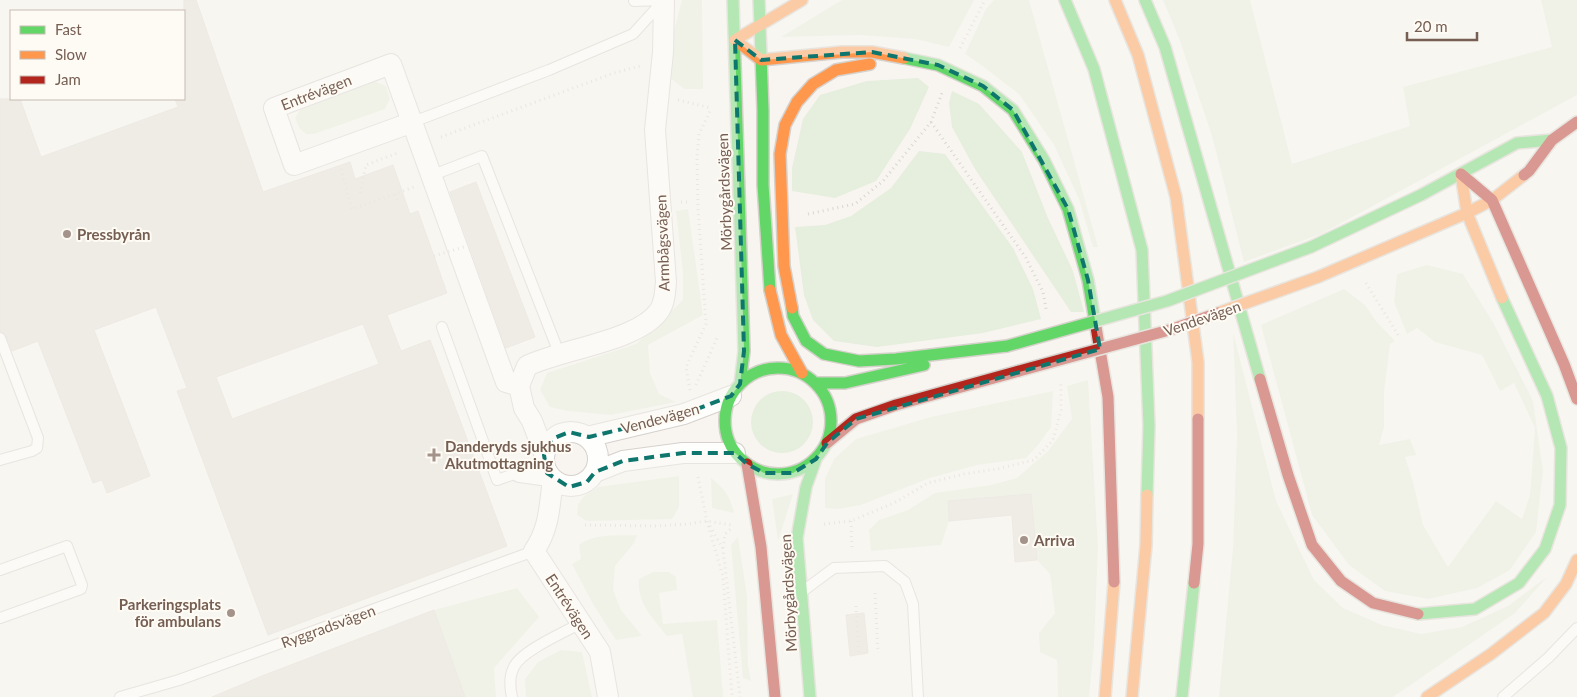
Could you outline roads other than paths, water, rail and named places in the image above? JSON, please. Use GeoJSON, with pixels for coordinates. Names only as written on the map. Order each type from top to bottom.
{"type":"FeatureCollection","features":[{"type":"Feature","properties":{"kind":"main road","name":"Mörbygårdsvägen"},"geometry":{"type":"LineString","coordinates":[[733,0],[744,351],[736,390]]}},
{"type":"Feature","properties":{"kind":"main road"},"geometry":{"type":"LineString","coordinates":[[759,0],[762,60],[763,185],[770,296],[781,335],[802,373]]}},
{"type":"Feature","properties":{"kind":"main road"},"geometry":{"type":"LineString","coordinates":[[802,0],[735,40],[762,60],[842,52],[872,52],[938,65],[983,86],[1013,110],[1044,160],[1068,209],[1088,280],[1108,397],[1114,593],[1106,697]]}},
{"type":"Feature","properties":{"kind":"main road"},"geometry":{"type":"LineString","coordinates":[[1065,0],[1094,68],[1142,250],[1150,426],[1146,545],[1132,697]]}},
{"type":"Feature","properties":{"kind":"main road"},"geometry":{"type":"LineString","coordinates":[[1115,0],[1138,55],[1176,196],[1198,362],[1198,544],[1182,697]]}},
{"type":"Feature","properties":{"kind":"main road"},"geometry":{"type":"LineString","coordinates":[[1145,0],[1165,47],[1288,475],[1312,545],[1341,581],[1373,603],[1421,615],[1475,610],[1519,583],[1545,549],[1560,505],[1561,448],[1547,396],[1492,275],[1467,212],[1461,174]]}},
{"type":"Feature","properties":{"kind":"main road"},"geometry":{"type":"LineString","coordinates":[[903,58],[836,70],[813,84],[797,102],[785,125],[780,154],[784,266],[793,316],[806,341],[824,354],[859,361],[896,359],[1007,346]]}},
{"type":"Feature","properties":{"kind":"main road","name":"Vendevägen"},"geometry":{"type":"LineString","coordinates":[[827,443],[856,419],[896,405],[1173,329],[1318,277],[1492,200],[1529,171],[1552,140],[1577,122]]}},
{"type":"Feature","properties":{"kind":"main road","name":"Vendevägen"},"geometry":{"type":"LineString","coordinates":[[816,383],[844,383],[1007,346],[1167,301],[1311,246],[1421,195],[1517,144],[1552,140]]}},
{"type":"Feature","properties":{"kind":"main road"},"geometry":{"type":"LineString","coordinates":[[1461,174],[1492,200],[1564,364],[1577,399]]}},
{"type":"Feature","properties":{"kind":"main road"},"geometry":{"type":"LineString","coordinates":[[783,369],[802,373],[816,383],[827,398],[832,419],[827,443],[816,459],[793,472],[764,472],[741,458],[727,437],[725,416],[736,390],[763,371],[783,369]]}},
{"type":"Feature","properties":{"kind":"main road","name":"Mörbygårdsvägen"},"geometry":{"type":"LineString","coordinates":[[741,458],[761,548],[775,697]]}},
{"type":"Feature","properties":{"kind":"main road","name":"Mörbygårdsvägen"},"geometry":{"type":"LineString","coordinates":[[810,697],[797,538],[806,486],[816,459]]}},
{"type":"Feature","properties":{"kind":"main road"},"geometry":{"type":"LineString","coordinates":[[1427,697],[1491,654],[1544,613],[1566,584],[1577,560]]}},
{"type":"Feature","properties":{"kind":"street","name":"Armbågsvägen"},"geometry":{"type":"LineString","coordinates":[[519,386],[527,366],[542,359],[622,336],[649,322],[660,310],[665,297],[666,282],[655,130],[662,60],[664,0]]}},
{"type":"Feature","properties":{"kind":"street","name":"Entrévägen"},"geometry":{"type":"LineString","coordinates":[[412,122],[294,165],[274,108],[391,64],[433,175],[506,382],[519,386]]}},
{"type":"Feature","properties":{"kind":"street"},"geometry":{"type":"LineString","coordinates":[[519,386],[524,408],[532,421],[548,467],[560,485],[574,486],[586,482],[596,472],[623,461],[683,453],[741,458]]}},
{"type":"Feature","properties":{"kind":"street","name":"Vendevägen"},"geometry":{"type":"LineString","coordinates":[[587,437],[684,414],[736,390]]}},
{"type":"Feature","properties":{"kind":"street"},"geometry":{"type":"LineString","coordinates":[[532,421],[566,432],[578,432],[587,437],[598,450],[599,459],[596,472]]}},
{"type":"Feature","properties":{"kind":"street"},"geometry":{"type":"LineString","coordinates":[[534,550],[543,538],[548,519],[547,446],[552,438],[566,432]]}},
{"type":"Feature","properties":{"kind":"street"},"geometry":{"type":"LineString","coordinates":[[520,472],[548,467]]}},
{"type":"Feature","properties":{"kind":"street"},"geometry":{"type":"LineString","coordinates":[[548,519],[574,486]]}},
{"type":"Feature","properties":{"kind":"street","name":"Entrévägen"},"geometry":{"type":"LineString","coordinates":[[534,550],[600,652],[608,697]]}},
{"type":"Feature","properties":{"kind":"lane"},"geometry":{"type":"LineString","coordinates":[[634,0],[664,0]]}},
{"type":"Feature","properties":{"kind":"lane"},"geometry":{"type":"LineString","coordinates":[[412,122],[550,70],[633,34],[664,0]]}},
{"type":"Feature","properties":{"kind":"lane"},"geometry":{"type":"LineString","coordinates":[[433,175],[482,156],[559,354]]}},
{"type":"Feature","properties":{"kind":"lane"},"geometry":{"type":"LineString","coordinates":[[442,327],[497,480],[520,472]]}},
{"type":"Feature","properties":{"kind":"lane"},"geometry":{"type":"LineString","coordinates":[[0,338],[38,438],[38,443],[32,451],[0,460]]}},
{"type":"Feature","properties":{"kind":"lane"},"geometry":{"type":"LineString","coordinates":[[0,570],[67,546],[82,585],[81,589],[0,618]]}},
{"type":"Feature","properties":{"kind":"lane","name":"Ryggradsvägen"},"geometry":{"type":"LineString","coordinates":[[127,696],[179,680],[534,550]]}},
{"type":"Feature","properties":{"kind":"lane"},"geometry":{"type":"LineString","coordinates":[[801,593],[834,568],[885,566],[905,582],[913,604],[918,697]]}},
{"type":"Feature","properties":{"kind":"lane"},"geometry":{"type":"LineString","coordinates":[[512,697],[509,687],[514,666],[535,647],[581,623]]}},
{"type":"Feature","properties":{"kind":"lane"},"geometry":{"type":"LineString","coordinates":[[1503,697],[1548,658],[1577,628]]}},
{"type":"Feature","properties":{"kind":"place","name":"Pressbyrån"},"geometry":{"type":"Point","coordinates":[67,234]}},
{"type":"Feature","properties":{"kind":"place","name":"Danderyds sjukhus Akutmottagning"},"geometry":{"type":"Point","coordinates":[434,455]}},
{"type":"Feature","properties":{"kind":"place","name":"Arriva"},"geometry":{"type":"Point","coordinates":[1024,540]}},
{"type":"Feature","properties":{"kind":"place","name":"Parkeringsplats för ambulans"},"geometry":{"type":"Point","coordinates":[231,613]}}]}
